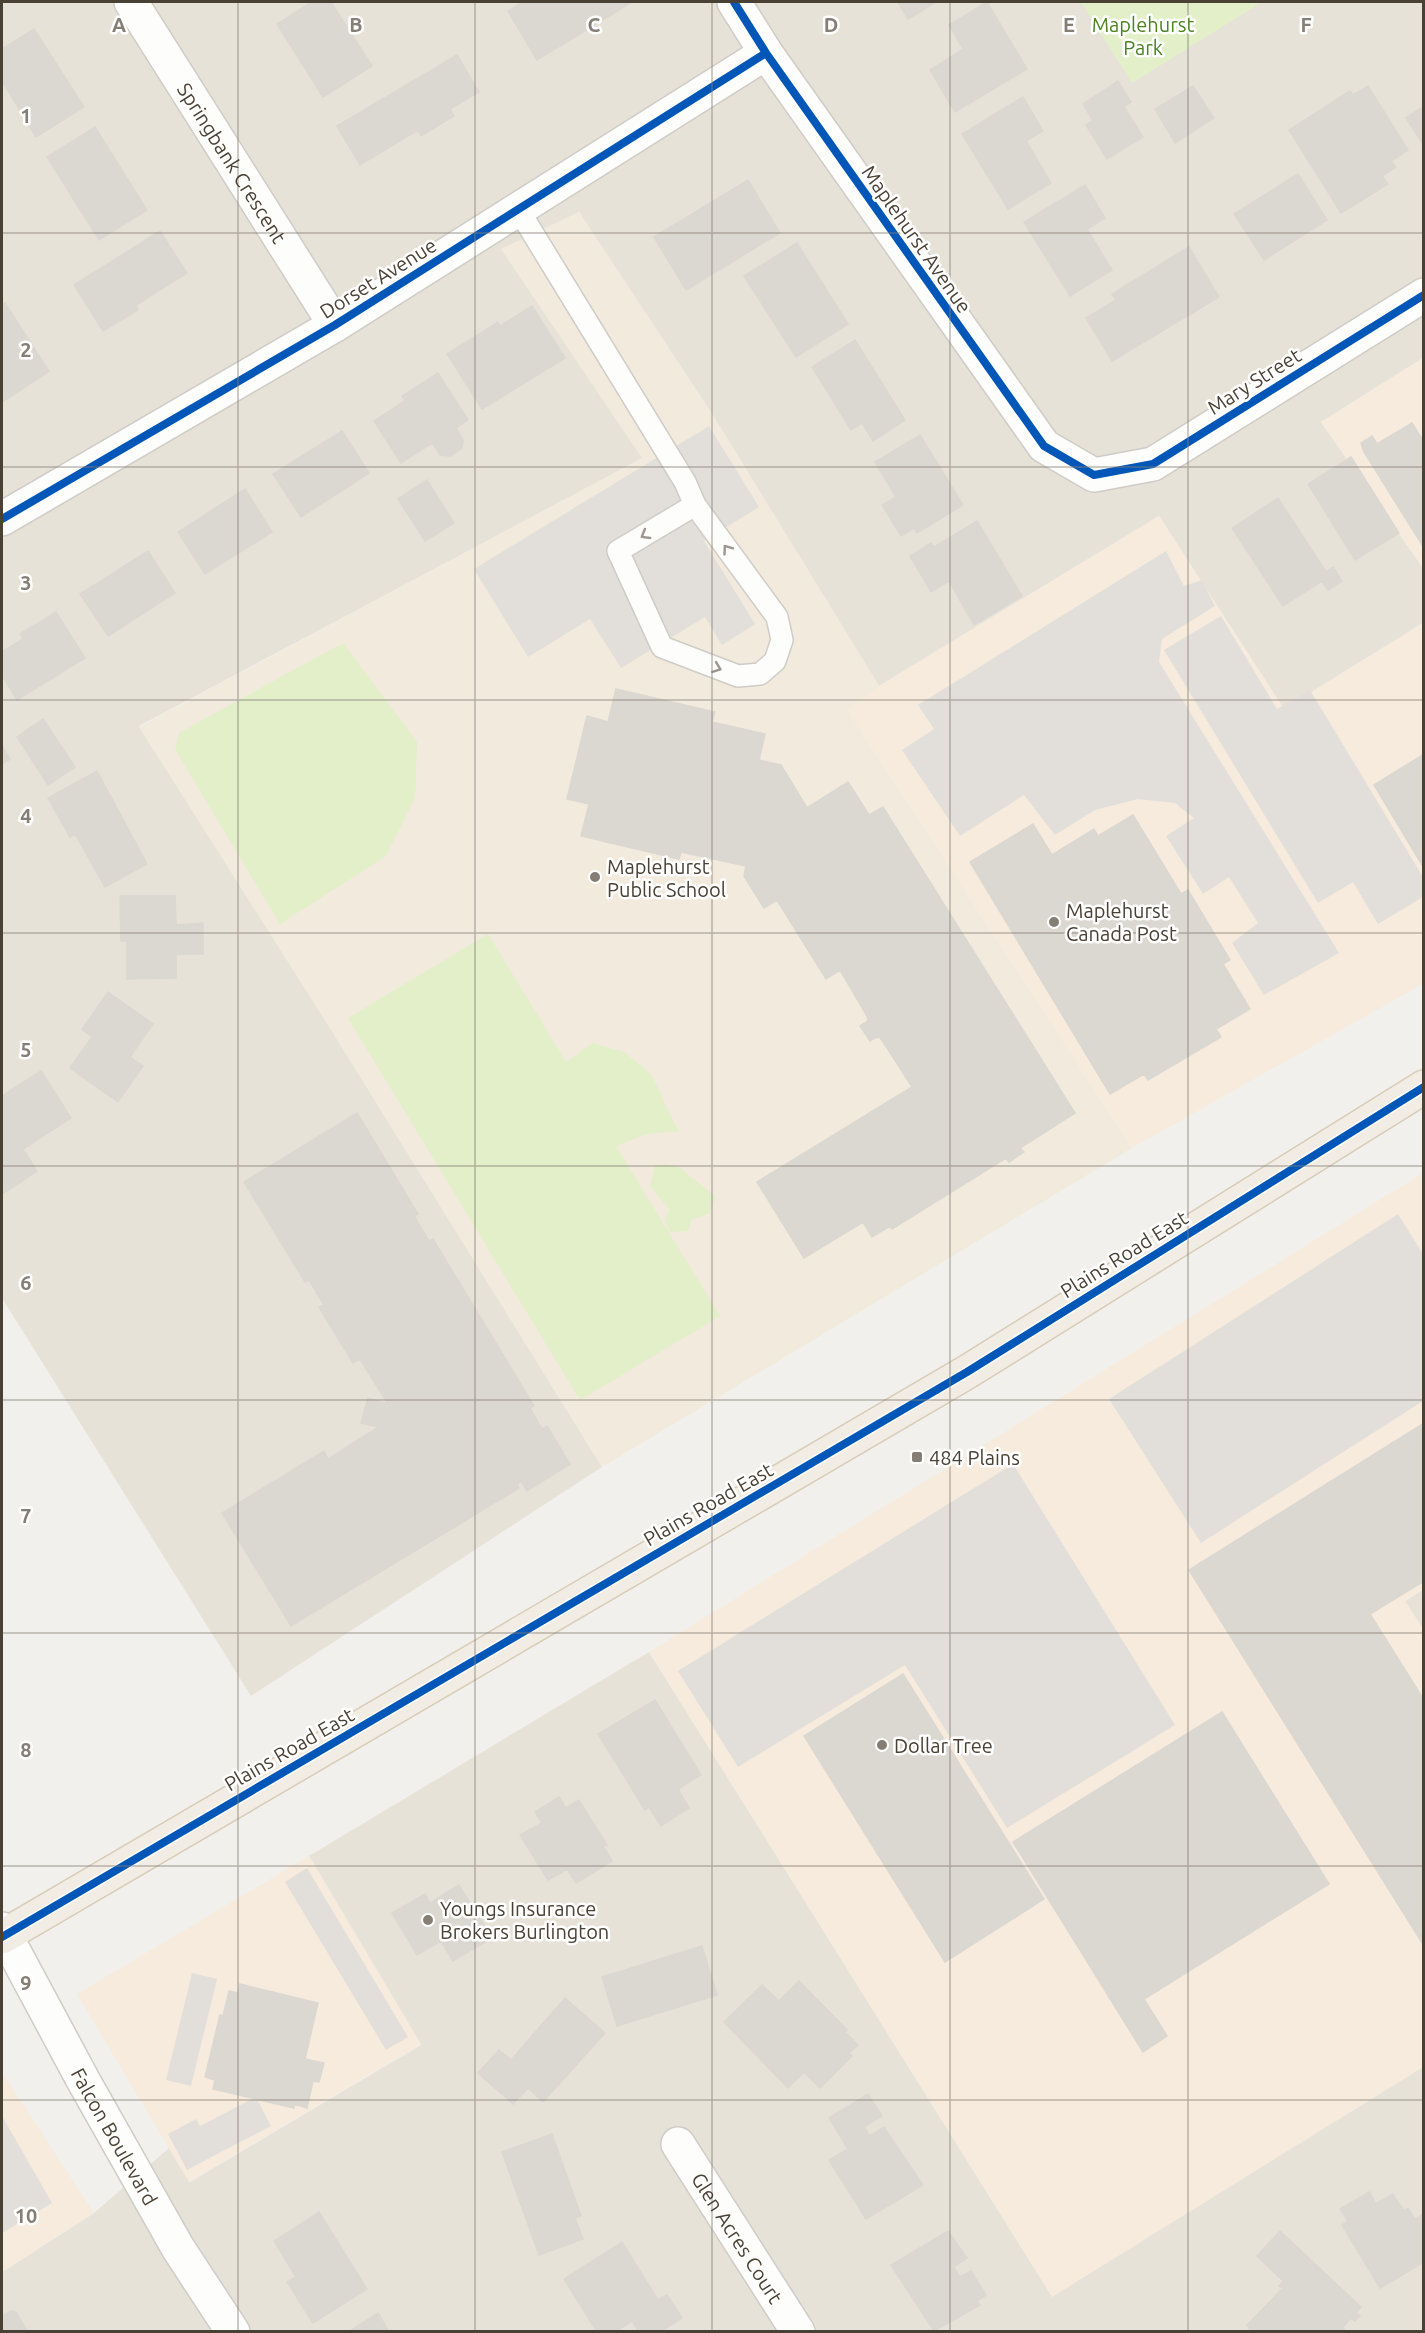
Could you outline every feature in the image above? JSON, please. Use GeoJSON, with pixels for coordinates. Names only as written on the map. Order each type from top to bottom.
{"type":"FeatureCollection","features":[{"type":"Feature","properties":{"kind":"main road","name":"Plains Road East"},"geometry":{"type":"LineString","coordinates":[[2,1934],[967,1372],[1424,1087]]}},
{"type":"Feature","properties":{"kind":"street","name":"Springbank Crescent"},"geometry":{"type":"LineString","coordinates":[[131,2],[335,325]]}},
{"type":"Feature","properties":{"kind":"street","name":"Maplehurst Avenue"},"geometry":{"type":"LineString","coordinates":[[734,2],[766,53],[1044,446],[1094,475]]}},
{"type":"Feature","properties":{"kind":"street","name":"Dorset Avenue"},"geometry":{"type":"LineString","coordinates":[[2,519],[335,325],[766,53]]}},
{"type":"Feature","properties":{"kind":"street","name":"Mary Street"},"geometry":{"type":"LineString","coordinates":[[1094,475],[1153,464],[1424,295]]}},
{"type":"Feature","properties":{"kind":"street","name":"Falcon Boulevard"},"geometry":{"type":"LineString","coordinates":[[2,1934],[178,2248],[233,2331]]}},
{"type":"Feature","properties":{"kind":"street","name":"Glen Acres Court"},"geometry":{"type":"LineString","coordinates":[[678,2144],[798,2331]]}},
{"type":"Feature","properties":{"kind":"lane"},"geometry":{"type":"LineString","coordinates":[[518,209],[685,482],[695,505],[777,617],[782,640],[775,661],[760,674],[738,676],[662,647],[618,550],[695,505]]}},
{"type":"Feature","properties":{"kind":"shaded area"},"geometry":{"type":"Polygon","coordinates":[[[2,2],[1423,2],[1423,358],[1321,422],[1423,568],[1423,623],[1284,709],[1159,516],[879,686],[714,417],[579,212],[502,250],[643,458],[139,726],[330,1028],[602,1467],[251,1696],[2,1298],[2,2]]]}},
{"type":"Feature","properties":{"kind":"shaded area","name":"Maplehurst Public School"},"geometry":{"type":"Polygon","coordinates":[[[579,212],[714,417],[879,686],[847,710],[1132,1148],[602,1467],[330,1028],[139,727],[642,458],[501,249],[579,212]]]}},
{"type":"Feature","properties":{"kind":"shaded area"},"geometry":{"type":"Polygon","coordinates":[[[1423,358],[1423,568],[1321,422],[1423,358]]]}},
{"type":"Feature","properties":{"kind":"shaded area"},"geometry":{"type":"Polygon","coordinates":[[[709,426],[759,507],[704,541],[755,624],[722,645],[705,617],[621,668],[590,619],[528,657],[474,569],[709,426]]]}},
{"type":"Feature","properties":{"kind":"shaded area"},"geometry":{"type":"Polygon","coordinates":[[[1159,516],[1284,709],[1423,623],[1423,984],[1132,1148],[847,710],[879,686],[1159,516]]]}},
{"type":"Feature","properties":{"kind":"shaded area"},"geometry":{"type":"Polygon","coordinates":[[[1166,551],[1184,586],[1202,580],[1215,606],[1162,639],[1159,662],[1339,953],[1264,995],[1232,943],[1258,923],[1229,877],[1203,894],[1166,836],[1194,818],[1175,803],[1138,799],[1095,810],[1055,835],[1024,795],[960,836],[902,750],[934,729],[918,705],[1166,551]]]}},
{"type":"Feature","properties":{"kind":"shaded area"},"geometry":{"type":"Polygon","coordinates":[[[1221,616],[1277,709],[1310,690],[1423,877],[1423,897],[1378,924],[1353,882],[1318,903],[1164,650],[1221,616]]]}},
{"type":"Feature","properties":{"kind":"shaded area"},"geometry":{"type":"Polygon","coordinates":[[[1423,1173],[1424,1589],[1405,1601],[1424,1630],[1423,2067],[1052,2297],[649,1652],[1423,1173]]]}},
{"type":"Feature","properties":{"kind":"shaded area"},"geometry":{"type":"Polygon","coordinates":[[[1398,1214],[1423,1254],[1423,1401],[1201,1543],[1109,1399],[1398,1214]]]}},
{"type":"Feature","properties":{"kind":"shaded area"},"geometry":{"type":"Polygon","coordinates":[[[1013,1464],[1175,1725],[1007,1828],[905,1665],[738,1767],[678,1671],[1013,1464]]]}},
{"type":"Feature","properties":{"kind":"shaded area"},"geometry":{"type":"Polygon","coordinates":[[[1423,1590],[1423,1630],[1405,1601],[1423,1590]]]}},
{"type":"Feature","properties":{"kind":"shaded area"},"geometry":{"type":"Polygon","coordinates":[[[649,1652],[1052,2296],[1423,2067],[1423,2331],[2,2332],[2,2272],[94,2213],[169,2148],[190,2182],[421,2045],[309,1856],[649,1652]]]}},
{"type":"Feature","properties":{"kind":"shaded area"},"geometry":{"type":"Polygon","coordinates":[[[309,1856],[421,2044],[189,2182],[77,1994],[309,1856]]]}},
{"type":"Feature","properties":{"kind":"shaded area"},"geometry":{"type":"Polygon","coordinates":[[[307,1868],[408,2037],[386,2050],[285,1882],[307,1868]]]}},
{"type":"Feature","properties":{"kind":"shaded area"},"geometry":{"type":"Polygon","coordinates":[[[192,1973],[217,1979],[191,2086],[166,2080],[192,1973]]]}},
{"type":"Feature","properties":{"kind":"shaded area"},"geometry":{"type":"Polygon","coordinates":[[[2,2072],[94,2213],[2,2272],[2,2072]]]}},
{"type":"Feature","properties":{"kind":"shaded area"},"geometry":{"type":"Polygon","coordinates":[[[256,2097],[271,2126],[187,2170],[168,2134],[196,2119],[200,2126],[256,2097]]]}},
{"type":"Feature","properties":{"kind":"shaded area"},"geometry":{"type":"Polygon","coordinates":[[[2,2116],[52,2203],[2,2233],[2,2116]]]}},
{"type":"Feature","properties":{"kind":"green space","name":"Maplehurst Park"},"geometry":{"type":"Polygon","coordinates":[[[1081,2],[1262,2],[1132,83],[1081,2]]]}},
{"type":"Feature","properties":{"kind":"green space"},"geometry":{"type":"Polygon","coordinates":[[[343,643],[417,742],[415,798],[386,856],[280,924],[175,749],[179,733],[343,643]]]}},
{"type":"Feature","properties":{"kind":"green space"},"geometry":{"type":"Polygon","coordinates":[[[488,934],[566,1062],[593,1043],[624,1052],[651,1074],[678,1131],[646,1134],[616,1146],[720,1316],[580,1400],[348,1018],[488,934]]]}},
{"type":"Feature","properties":{"kind":"green space"},"geometry":{"type":"Polygon","coordinates":[[[666,1164],[679,1167],[716,1197],[710,1213],[691,1220],[688,1231],[670,1232],[665,1219],[670,1210],[650,1186],[655,1165],[666,1164]]]}},
{"type":"Feature","properties":{"kind":"building"},"geometry":{"type":"Polygon","coordinates":[[[312,2],[331,2],[372,66],[323,97],[277,24],[312,2]]]}},
{"type":"Feature","properties":{"kind":"building"},"geometry":{"type":"Polygon","coordinates":[[[523,2],[632,2],[537,60],[508,11],[523,2]]]}},
{"type":"Feature","properties":{"kind":"building"},"geometry":{"type":"Polygon","coordinates":[[[898,2],[936,2],[908,19],[898,2]]]}},
{"type":"Feature","properties":{"kind":"building"},"geometry":{"type":"Polygon","coordinates":[[[987,2],[1027,69],[955,112],[930,70],[963,49],[949,25],[987,2]]]}},
{"type":"Feature","properties":{"kind":"building"},"geometry":{"type":"Polygon","coordinates":[[[34,29],[84,107],[36,137],[2,81],[2,49],[34,29]]]}},
{"type":"Feature","properties":{"kind":"building"},"geometry":{"type":"Polygon","coordinates":[[[457,55],[479,92],[450,109],[454,116],[421,136],[418,130],[360,165],[337,126],[457,55]]]}},
{"type":"Feature","properties":{"kind":"building"},"geometry":{"type":"Polygon","coordinates":[[[1118,81],[1131,102],[1124,107],[1143,137],[1107,159],[1086,125],[1093,121],[1083,104],[1118,81]]]}},
{"type":"Feature","properties":{"kind":"building"},"geometry":{"type":"Polygon","coordinates":[[[1193,86],[1214,118],[1175,143],[1155,109],[1193,86]]]}},
{"type":"Feature","properties":{"kind":"building"},"geometry":{"type":"Polygon","coordinates":[[[1368,86],[1408,150],[1391,161],[1396,167],[1382,176],[1388,184],[1341,213],[1289,130],[1350,91],[1353,95],[1368,86]]]}},
{"type":"Feature","properties":{"kind":"building"},"geometry":{"type":"Polygon","coordinates":[[[1023,97],[1043,131],[1026,141],[1051,183],[1008,209],[962,134],[1023,97]]]}},
{"type":"Feature","properties":{"kind":"building"},"geometry":{"type":"Polygon","coordinates":[[[1424,106],[1424,146],[1406,118],[1424,106]]]}},
{"type":"Feature","properties":{"kind":"building"},"geometry":{"type":"Polygon","coordinates":[[[95,127],[147,210],[99,240],[47,157],[95,127]]]}},
{"type":"Feature","properties":{"kind":"building"},"geometry":{"type":"Polygon","coordinates":[[[1298,174],[1327,220],[1264,260],[1234,214],[1298,174]]]}},
{"type":"Feature","properties":{"kind":"building"},"geometry":{"type":"Polygon","coordinates":[[[748,180],[780,233],[686,290],[654,237],[748,180]]]}},
{"type":"Feature","properties":{"kind":"building"},"geometry":{"type":"Polygon","coordinates":[[[1085,185],[1105,218],[1087,229],[1112,270],[1070,296],[1024,222],[1085,185]]]}},
{"type":"Feature","properties":{"kind":"building"},"geometry":{"type":"Polygon","coordinates":[[[160,231],[187,273],[136,305],[138,310],[103,331],[74,285],[160,231]]]}},
{"type":"Feature","properties":{"kind":"building"},"geometry":{"type":"Polygon","coordinates":[[[797,243],[848,324],[796,357],[744,276],[797,243]]]}},
{"type":"Feature","properties":{"kind":"building"},"geometry":{"type":"Polygon","coordinates":[[[1189,247],[1219,297],[1112,361],[1086,318],[1116,300],[1112,294],[1189,247]]]}},
{"type":"Feature","properties":{"kind":"building"},"geometry":{"type":"Polygon","coordinates":[[[5,303],[49,371],[2,402],[2,305],[5,303]]]}},
{"type":"Feature","properties":{"kind":"building"},"geometry":{"type":"Polygon","coordinates":[[[532,306],[565,358],[482,409],[447,354],[498,322],[500,326],[532,306]]]}},
{"type":"Feature","properties":{"kind":"building"},"geometry":{"type":"Polygon","coordinates":[[[855,340],[905,420],[873,441],[862,423],[851,430],[812,367],[855,340]]]}},
{"type":"Feature","properties":{"kind":"building"},"geometry":{"type":"Polygon","coordinates":[[[438,373],[468,420],[456,428],[463,440],[462,448],[450,456],[440,455],[432,443],[401,463],[374,421],[405,401],[402,396],[438,373]]]}},
{"type":"Feature","properties":{"kind":"building"},"geometry":{"type":"Polygon","coordinates":[[[1412,423],[1424,442],[1424,548],[1364,452],[1361,443],[1372,436],[1377,444],[1412,423]]]}},
{"type":"Feature","properties":{"kind":"building"},"geometry":{"type":"Polygon","coordinates":[[[342,431],[369,473],[301,517],[273,474],[342,431]]]}},
{"type":"Feature","properties":{"kind":"building"},"geometry":{"type":"Polygon","coordinates":[[[920,435],[963,505],[917,533],[914,528],[901,536],[882,505],[896,497],[875,462],[920,435]]]}},
{"type":"Feature","properties":{"kind":"building"},"geometry":{"type":"Polygon","coordinates":[[[1351,457],[1399,533],[1355,560],[1308,484],[1351,457]]]}},
{"type":"Feature","properties":{"kind":"building"},"geometry":{"type":"Polygon","coordinates":[[[427,480],[454,523],[425,541],[398,499],[427,480]]]}},
{"type":"Feature","properties":{"kind":"building"},"geometry":{"type":"Polygon","coordinates":[[[245,489],[272,532],[205,574],[178,532],[245,489]]]}},
{"type":"Feature","properties":{"kind":"building"},"geometry":{"type":"Polygon","coordinates":[[[1278,498],[1326,572],[1333,567],[1342,581],[1328,590],[1322,581],[1283,606],[1232,528],[1278,498]]]}},
{"type":"Feature","properties":{"kind":"building"},"geometry":{"type":"Polygon","coordinates":[[[977,521],[1022,596],[974,625],[949,581],[931,592],[910,556],[931,543],[934,547],[977,521]]]}},
{"type":"Feature","properties":{"kind":"building"},"geometry":{"type":"Polygon","coordinates":[[[148,551],[175,593],[108,636],[80,594],[148,551]]]}},
{"type":"Feature","properties":{"kind":"building"},"geometry":{"type":"Polygon","coordinates":[[[56,612],[85,658],[17,700],[2,675],[2,652],[23,639],[20,634],[56,612]]]}},
{"type":"Feature","properties":{"kind":"building"},"geometry":{"type":"Polygon","coordinates":[[[616,689],[715,712],[712,722],[765,734],[759,760],[781,765],[807,808],[848,782],[869,815],[883,807],[1075,1113],[1020,1148],[1024,1152],[1009,1162],[1006,1158],[892,1229],[890,1226],[872,1237],[863,1222],[804,1258],[757,1182],[912,1087],[882,1040],[878,1036],[870,1041],[860,1026],[868,1021],[867,1016],[840,970],[826,979],[777,900],[764,908],[744,876],[746,866],[681,852],[679,859],[581,836],[589,804],[567,799],[587,716],[608,722],[616,689]]]}},
{"type":"Feature","properties":{"kind":"building"},"geometry":{"type":"Polygon","coordinates":[[[43,719],[75,767],[48,785],[17,737],[43,719]]]}},
{"type":"Feature","properties":{"kind":"building"},"geometry":{"type":"Polygon","coordinates":[[[2,746],[10,759],[2,764],[2,746]]]}},
{"type":"Feature","properties":{"kind":"building"},"geometry":{"type":"Polygon","coordinates":[[[1424,754],[1424,864],[1422,865],[1374,785],[1424,754]]]}},
{"type":"Feature","properties":{"kind":"building"},"geometry":{"type":"Polygon","coordinates":[[[97,771],[147,864],[105,887],[75,834],[70,837],[48,798],[97,771]]]}},
{"type":"Feature","properties":{"kind":"building"},"geometry":{"type":"Polygon","coordinates":[[[1133,815],[1181,894],[1188,890],[1230,960],[1223,964],[1250,1009],[1216,1029],[1221,1037],[1148,1080],[1144,1074],[1110,1094],[970,862],[1033,824],[1052,855],[1094,829],[1098,836],[1133,815]]]}},
{"type":"Feature","properties":{"kind":"building"},"geometry":{"type":"Polygon","coordinates":[[[120,896],[175,896],[176,925],[203,923],[203,954],[176,954],[176,978],[127,979],[127,941],[121,941],[120,896]]]}},
{"type":"Feature","properties":{"kind":"building"},"geometry":{"type":"Polygon","coordinates":[[[108,992],[153,1024],[130,1057],[143,1066],[118,1102],[70,1068],[92,1037],[82,1029],[108,992]]]}},
{"type":"Feature","properties":{"kind":"building"},"geometry":{"type":"Polygon","coordinates":[[[41,1071],[71,1118],[23,1149],[37,1171],[2,1194],[2,1096],[41,1071]]]}},
{"type":"Feature","properties":{"kind":"building"},"geometry":{"type":"Polygon","coordinates":[[[357,1113],[418,1214],[414,1216],[429,1241],[433,1239],[534,1406],[530,1408],[542,1429],[547,1426],[570,1464],[527,1491],[521,1481],[517,1484],[519,1488],[291,1626],[222,1513],[324,1451],[328,1459],[379,1427],[361,1423],[368,1398],[388,1404],[360,1359],[353,1363],[319,1307],[324,1305],[309,1280],[305,1282],[244,1182],[357,1113]]]}},
{"type":"Feature","properties":{"kind":"building"},"geometry":{"type":"Polygon","coordinates":[[[1424,1423],[1424,1581],[1370,1614],[1424,1700],[1424,1946],[1189,1570],[1424,1423]]]}},
{"type":"Feature","properties":{"kind":"building"},"geometry":{"type":"Polygon","coordinates":[[[903,1674],[1044,1899],[945,1962],[804,1736],[903,1674]]]}},
{"type":"Feature","properties":{"kind":"building"},"geometry":{"type":"Polygon","coordinates":[[[655,1700],[701,1775],[678,1789],[689,1808],[661,1826],[649,1807],[645,1810],[598,1734],[655,1700]]]}},
{"type":"Feature","properties":{"kind":"building"},"geometry":{"type":"Polygon","coordinates":[[[1222,1712],[1329,1884],[1144,1999],[1167,2036],[1143,2052],[1013,1842],[1222,1712]]]}},
{"type":"Feature","properties":{"kind":"building"},"geometry":{"type":"Polygon","coordinates":[[[559,1797],[566,1808],[579,1800],[607,1845],[603,1846],[612,1861],[576,1883],[567,1869],[548,1880],[520,1835],[542,1823],[535,1812],[559,1797]]]}},
{"type":"Feature","properties":{"kind":"building"},"geometry":{"type":"Polygon","coordinates":[[[459,1885],[492,1938],[453,1961],[441,1941],[417,1955],[392,1913],[425,1894],[430,1903],[459,1885]]]}},
{"type":"Feature","properties":{"kind":"building"},"geometry":{"type":"Polygon","coordinates":[[[702,1946],[717,1995],[617,2026],[602,1977],[702,1946]]]}},
{"type":"Feature","properties":{"kind":"building"},"geometry":{"type":"Polygon","coordinates":[[[799,1981],[847,2030],[845,2032],[858,2045],[849,2053],[852,2056],[820,2088],[804,2072],[788,2088],[724,2022],[762,1985],[779,2001],[799,1981]]]}},
{"type":"Feature","properties":{"kind":"building"},"geometry":{"type":"Polygon","coordinates":[[[240,1984],[318,2003],[305,2059],[324,2063],[319,2082],[313,2081],[307,2108],[294,2104],[294,2108],[213,2089],[215,2080],[205,2077],[220,2015],[223,2016],[229,1991],[238,1993],[240,1984]]]}},
{"type":"Feature","properties":{"kind":"building"},"geometry":{"type":"Polygon","coordinates":[[[565,1998],[605,2033],[543,2102],[528,2088],[513,2104],[478,2073],[499,2050],[511,2060],[565,1998]]]}},
{"type":"Feature","properties":{"kind":"building"},"geometry":{"type":"Polygon","coordinates":[[[868,2094],[882,2116],[864,2127],[870,2136],[884,2127],[923,2185],[866,2219],[829,2160],[848,2149],[829,2118],[868,2094]]]}},
{"type":"Feature","properties":{"kind":"building"},"geometry":{"type":"Polygon","coordinates":[[[552,2134],[581,2216],[575,2218],[583,2239],[539,2255],[502,2152],[552,2134]]]}},
{"type":"Feature","properties":{"kind":"building"},"geometry":{"type":"Polygon","coordinates":[[[1369,2192],[1376,2204],[1393,2194],[1404,2211],[1408,2208],[1415,2219],[1422,2215],[1424,2217],[1424,2262],[1380,2288],[1342,2225],[1348,2221],[1340,2209],[1369,2192]]]}},
{"type":"Feature","properties":{"kind":"building"},"geometry":{"type":"Polygon","coordinates":[[[319,2212],[367,2289],[313,2323],[287,2282],[296,2277],[274,2241],[319,2212]]]}},
{"type":"Feature","properties":{"kind":"building"},"geometry":{"type":"Polygon","coordinates":[[[948,2231],[967,2258],[954,2267],[960,2277],[971,2271],[986,2295],[977,2301],[980,2305],[934,2331],[891,2265],[948,2231]]]}},
{"type":"Feature","properties":{"kind":"building"},"geometry":{"type":"Polygon","coordinates":[[[1280,2231],[1361,2307],[1356,2313],[1360,2316],[1355,2321],[1351,2318],[1343,2327],[1346,2332],[1328,2332],[1325,2328],[1322,2332],[1248,2332],[1250,2329],[1247,2325],[1283,2288],[1279,2286],[1283,2281],[1257,2256],[1280,2231]]]}},
{"type":"Feature","properties":{"kind":"building"},"geometry":{"type":"Polygon","coordinates":[[[622,2242],[658,2300],[667,2295],[682,2318],[660,2332],[639,2332],[632,2321],[615,2332],[597,2332],[564,2279],[622,2242]]]}},
{"type":"Feature","properties":{"kind":"building"},"geometry":{"type":"Polygon","coordinates":[[[11,2311],[16,2312],[28,2332],[2,2332],[2,2316],[11,2311]]]}},
{"type":"Feature","properties":{"kind":"building"},"geometry":{"type":"Polygon","coordinates":[[[378,2313],[389,2332],[348,2332],[378,2313]]]}},
{"type":"Feature","properties":{"kind":"cycle path"},"geometry":{"type":"LineString","coordinates":[[734,2],[766,53],[1044,446],[1094,475],[1153,464],[1424,295]]}},
{"type":"Feature","properties":{"kind":"cycle path"},"geometry":{"type":"LineString","coordinates":[[2,519],[335,325],[766,53]]}},
{"type":"Feature","properties":{"kind":"cycle path"},"geometry":{"type":"LineString","coordinates":[[2,1937],[967,1372],[1424,1087]]}},
{"type":"Feature","properties":{"kind":"place","name":"Maplehurst Public School"},"geometry":{"type":"Point","coordinates":[595,877]}},
{"type":"Feature","properties":{"kind":"place","name":"Maplehurst Canada Post"},"geometry":{"type":"Point","coordinates":[1054,922]}},
{"type":"Feature","properties":{"kind":"place","name":"484 Plains"},"geometry":{"type":"Point","coordinates":[917,1457]}},
{"type":"Feature","properties":{"kind":"place","name":"Dollar Tree"},"geometry":{"type":"Point","coordinates":[882,1745]}},
{"type":"Feature","properties":{"kind":"place","name":"Youngs Insurance Brokers Burlington"},"geometry":{"type":"Point","coordinates":[428,1920]}}]}
